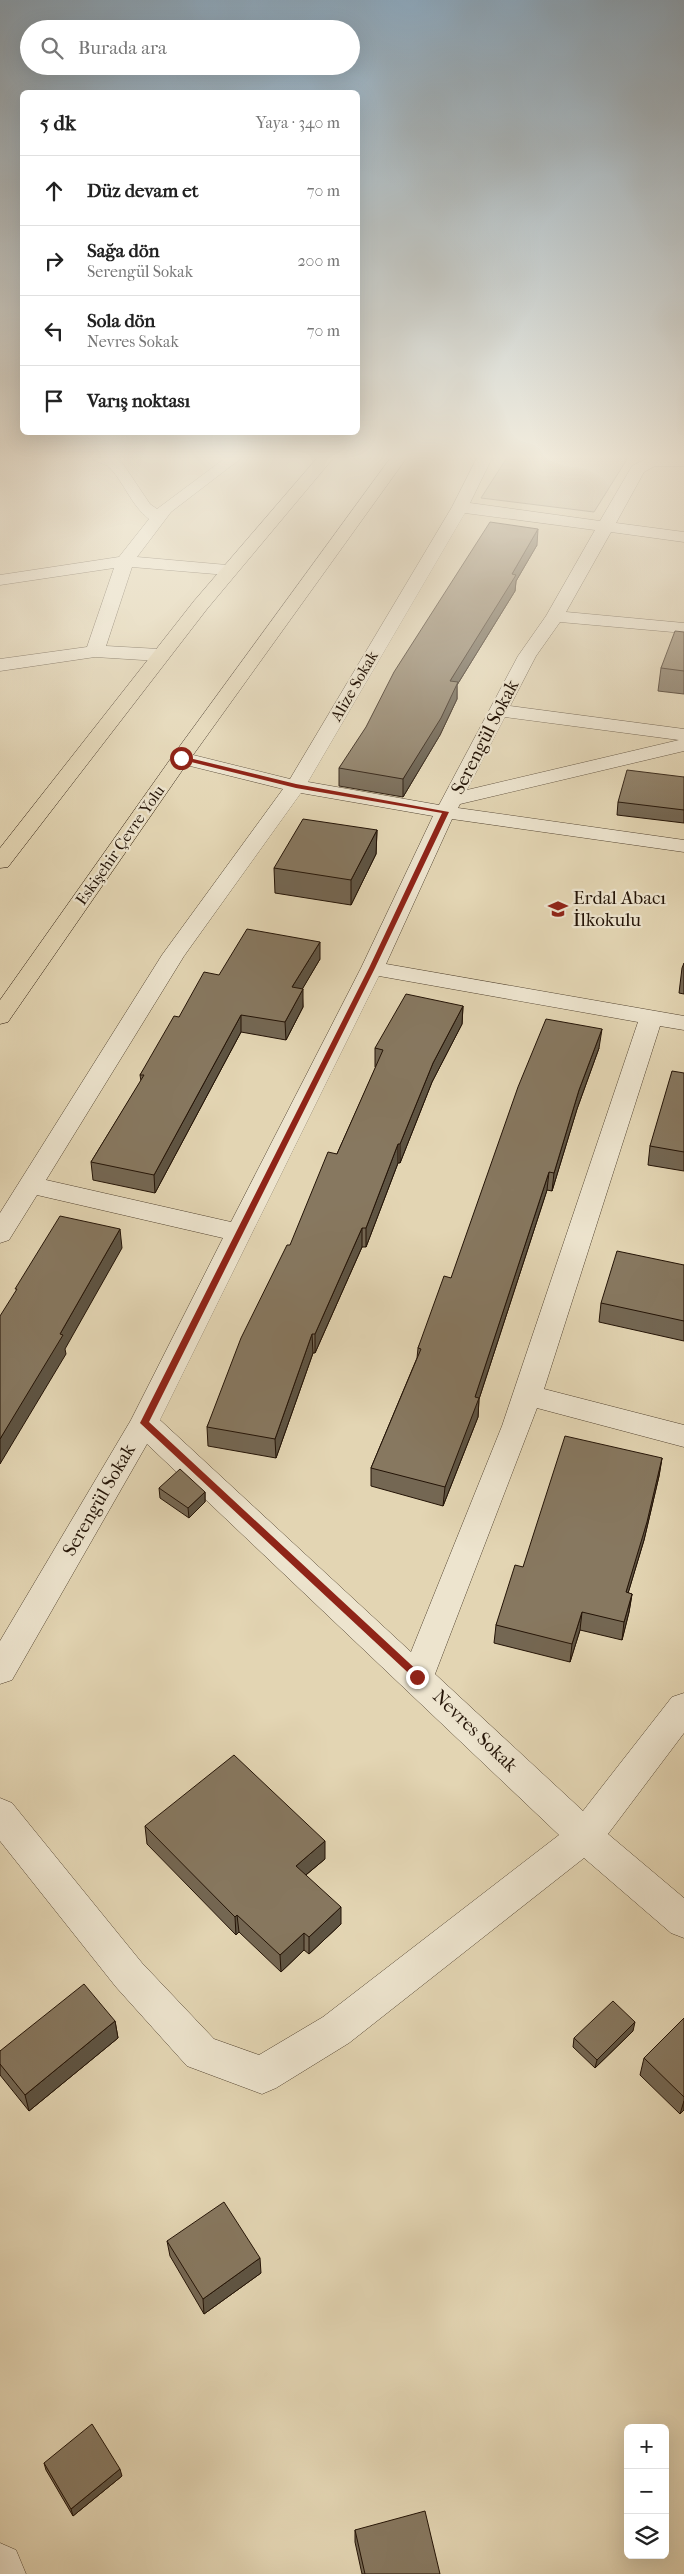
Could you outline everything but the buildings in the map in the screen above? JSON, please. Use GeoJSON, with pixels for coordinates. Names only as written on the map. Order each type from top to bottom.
{"type":"FeatureCollection","features":[{"type":"Feature","properties":{"kind":"highway"},"geometry":{"type":"LineString","coordinates":[[0,862],[159,655],[223,576]]}},
{"type":"Feature","properties":{"kind":"highway","name":"Eskişehir Çevre Yolu"},"geometry":{"type":"LineString","coordinates":[[0,1017],[181,758],[313,576]]}},
{"type":"Feature","properties":{"kind":"street"},"geometry":{"type":"LineString","coordinates":[[0,580],[26,576]]}},
{"type":"Feature","properties":{"kind":"street"},"geometry":{"type":"LineString","coordinates":[[95,650],[120,576]]}},
{"type":"Feature","properties":{"kind":"street","name":"Alize Sokak"},"geometry":{"type":"LineString","coordinates":[[0,1234],[174,955],[296,786],[419,576]]}},
{"type":"Feature","properties":{"kind":"street","name":"Serengül Sokak"},"geometry":{"type":"LineString","coordinates":[[0,1670],[144,1423],[372,968],[449,805],[527,656],[555,616],[577,576]]}},
{"type":"Feature","properties":{"kind":"street"},"geometry":{"type":"LineString","coordinates":[[555,616],[684,628]]}},
{"type":"Feature","properties":{"kind":"street"},"geometry":{"type":"LineString","coordinates":[[0,666],[95,650],[159,655]]}},
{"type":"Feature","properties":{"kind":"street"},"geometry":{"type":"LineString","coordinates":[[498,710],[684,735]]}},
{"type":"Feature","properties":{"kind":"street"},"geometry":{"type":"LineString","coordinates":[[449,805],[684,745]]}},
{"type":"Feature","properties":{"kind":"street"},"geometry":{"type":"LineString","coordinates":[[181,758],[296,786],[449,805],[684,846]]}},
{"type":"Feature","properties":{"kind":"street"},"geometry":{"type":"LineString","coordinates":[[372,968],[684,1023]]}},
{"type":"Feature","properties":{"kind":"street"},"geometry":{"type":"LineString","coordinates":[[417,1677],[527,1396],[651,1018]]}},
{"type":"Feature","properties":{"kind":"street"},"geometry":{"type":"LineString","coordinates":[[31,1185],[240,1233]]}},
{"type":"Feature","properties":{"kind":"street"},"geometry":{"type":"LineString","coordinates":[[527,1396],[684,1436]]}},
{"type":"Feature","properties":{"kind":"street","name":"Nevres Sokak"},"geometry":{"type":"LineString","coordinates":[[144,1423],[585,1836],[684,1921]]}},
{"type":"Feature","properties":{"kind":"street"},"geometry":{"type":"LineString","coordinates":[[0,1814],[128,1975],[201,2053],[262,2075],[336,2030],[585,1836],[684,1707]]}},
{"type":"Feature","properties":{"kind":"street"},"geometry":{"type":"LineString","coordinates":[[0,2566],[3,2574]]}},
{"type":"Feature","properties":{"kind":"place","name":"Erdal Abacı İlkokulu"},"geometry":{"type":"Point","coordinates":[558,909]}},
{"type":"Feature","properties":{"kind":"route"},"geometry":{"type":"LineString","coordinates":[[181,758],[296,786],[446,812],[372,968],[144,1423],[417,1677]]}}]}
